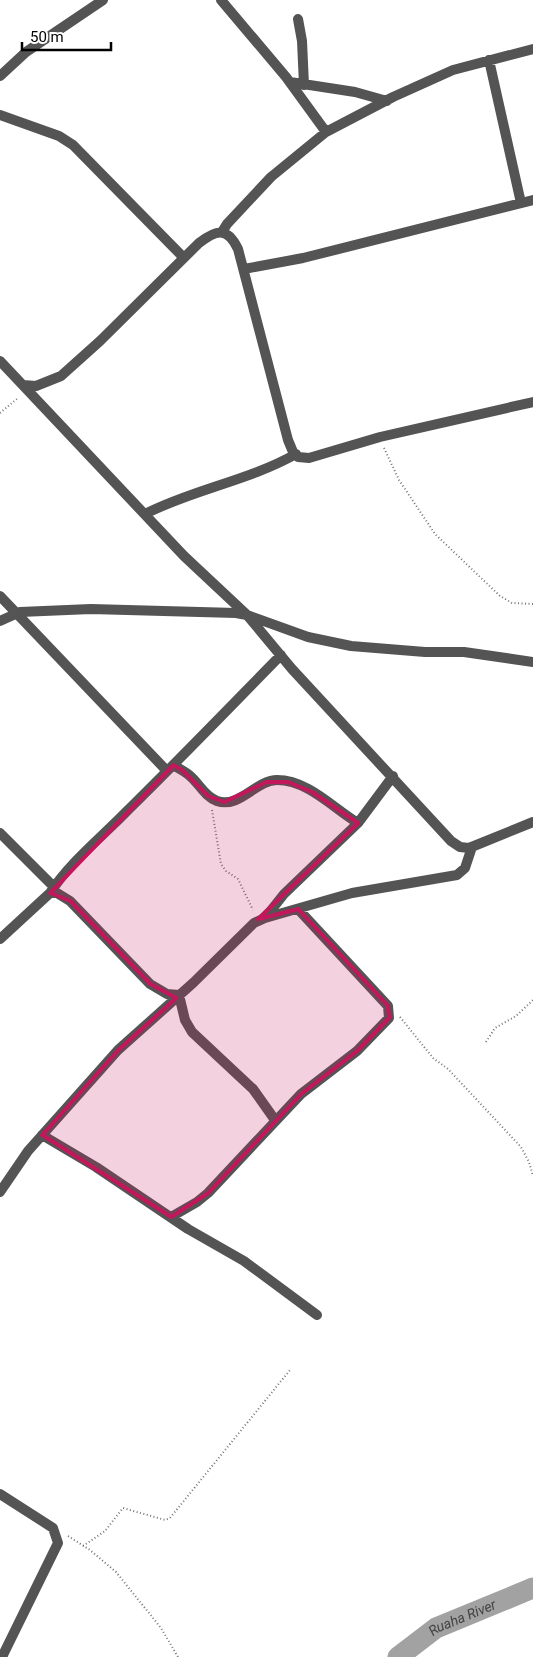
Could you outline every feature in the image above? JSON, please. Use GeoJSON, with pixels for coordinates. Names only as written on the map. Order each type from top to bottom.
{"type":"FeatureCollection","features":[{"type":"Feature","properties":{"kind":"street"},"geometry":{"type":"LineString","coordinates":[[0,76],[56,30],[103,0]]}},
{"type":"Feature","properties":{"kind":"street"},"geometry":{"type":"LineString","coordinates":[[221,0],[290,82],[326,132]]}},
{"type":"Feature","properties":{"kind":"street"},"geometry":{"type":"LineString","coordinates":[[298,19],[302,41],[304,85]]}},
{"type":"Feature","properties":{"kind":"street"},"geometry":{"type":"LineString","coordinates":[[222,232],[260,188],[326,132],[387,100],[453,70],[533,49]]}},
{"type":"Feature","properties":{"kind":"street"},"geometry":{"type":"LineString","coordinates":[[489,60],[521,203]]}},
{"type":"Feature","properties":{"kind":"street"},"geometry":{"type":"LineString","coordinates":[[290,82],[355,92],[387,100]]}},
{"type":"Feature","properties":{"kind":"street"},"geometry":{"type":"LineString","coordinates":[[0,115],[59,136],[73,145],[184,258]]}},
{"type":"Feature","properties":{"kind":"street"},"geometry":{"type":"LineString","coordinates":[[244,269],[303,258],[533,200]]}},
{"type":"Feature","properties":{"kind":"street"},"geometry":{"type":"LineString","coordinates":[[26,388],[61,376],[100,341],[206,238],[222,232],[232,238],[244,269],[288,440],[296,454],[301,458],[315,457],[380,437],[533,402]]}},
{"type":"Feature","properties":{"kind":"street"},"geometry":{"type":"LineString","coordinates":[[0,361],[184,556],[247,615],[281,655],[451,841],[460,847],[472,847],[533,822]]}},
{"type":"Feature","properties":{"kind":"street"},"geometry":{"type":"LineString","coordinates":[[145,514],[192,493],[266,470],[296,454]]}},
{"type":"Feature","properties":{"kind":"street"},"geometry":{"type":"LineString","coordinates":[[0,596],[169,768],[188,774],[208,796],[216,801],[230,801],[266,782],[276,780],[288,782],[312,792],[358,823]]}},
{"type":"Feature","properties":{"kind":"street"},"geometry":{"type":"LineString","coordinates":[[0,621],[16,613],[91,609],[247,615],[308,636],[351,646],[425,652],[464,652],[533,662]]}},
{"type":"Feature","properties":{"kind":"street"},"geometry":{"type":"LineString","coordinates":[[0,938],[52,890],[71,867],[281,655]]}},
{"type":"Feature","properties":{"kind":"street"},"geometry":{"type":"LineString","coordinates":[[0,1192],[8,1177],[42,1135],[118,1050],[179,995],[237,937],[262,919],[284,894],[358,823],[393,776]]}},
{"type":"Feature","properties":{"kind":"street"},"geometry":{"type":"LineString","coordinates":[[0,833],[52,890],[70,901],[150,984],[167,994],[179,995]]}},
{"type":"Feature","properties":{"kind":"street"},"geometry":{"type":"LineString","coordinates":[[262,919],[352,893],[457,875],[465,868],[472,847]]}},
{"type":"Feature","properties":{"kind":"street"},"geometry":{"type":"LineString","coordinates":[[171,1217],[197,1202],[208,1193],[275,1120],[313,1083],[357,1051],[386,1022],[390,1010],[298,909]]}},
{"type":"Feature","properties":{"kind":"street"},"geometry":{"type":"LineString","coordinates":[[179,995],[185,1020],[192,1032],[253,1089],[275,1120]]}},
{"type":"Feature","properties":{"kind":"street"},"geometry":{"type":"LineString","coordinates":[[42,1135],[96,1166],[188,1230],[244,1261],[317,1315]]}},
{"type":"Feature","properties":{"kind":"street"},"geometry":{"type":"LineString","coordinates":[[0,1494],[41,1519],[54,1531],[58,1543],[2,1657]]}},
{"type":"Feature","properties":{"kind":"path"},"geometry":{"type":"LineString","coordinates":[[0,413],[26,388]]}},
{"type":"Feature","properties":{"kind":"path"},"geometry":{"type":"LineString","coordinates":[[380,437],[399,480],[435,534],[500,596],[512,602],[533,604]]}},
{"type":"Feature","properties":{"kind":"path"},"geometry":{"type":"LineString","coordinates":[[208,796],[221,864],[226,871],[238,879],[262,919]]}},
{"type":"Feature","properties":{"kind":"path"},"geometry":{"type":"LineString","coordinates":[[486,1042],[495,1028],[516,1016],[533,1000]]}},
{"type":"Feature","properties":{"kind":"path"},"geometry":{"type":"LineString","coordinates":[[390,1010],[398,1015],[433,1058],[448,1069],[521,1147],[533,1176]]}},
{"type":"Feature","properties":{"kind":"path"},"geometry":{"type":"LineString","coordinates":[[84,1546],[105,1531],[123,1508],[165,1520],[170,1518],[290,1370]]}},
{"type":"Feature","properties":{"kind":"path"},"geometry":{"type":"LineString","coordinates":[[54,1531],[84,1546],[116,1572],[161,1628],[178,1657]]}},
{"type":"Feature","properties":{"kind":"highlighted area"},"geometry":{"type":"Polygon","coordinates":[[[173,765],[182,770],[208,796],[224,802],[266,782],[288,782],[312,792],[358,823],[258,919],[298,909],[388,1006],[389,1018],[357,1051],[301,1094],[208,1193],[171,1217],[42,1135],[118,1050],[176,998],[150,984],[70,901],[50,893],[166,770],[173,765]]]}},
{"type":"Feature","properties":{"kind":"waterway","name":"Ruaha River"},"geometry":{"type":"LineString","coordinates":[[398,1657],[436,1628],[533,1588]]}}]}
